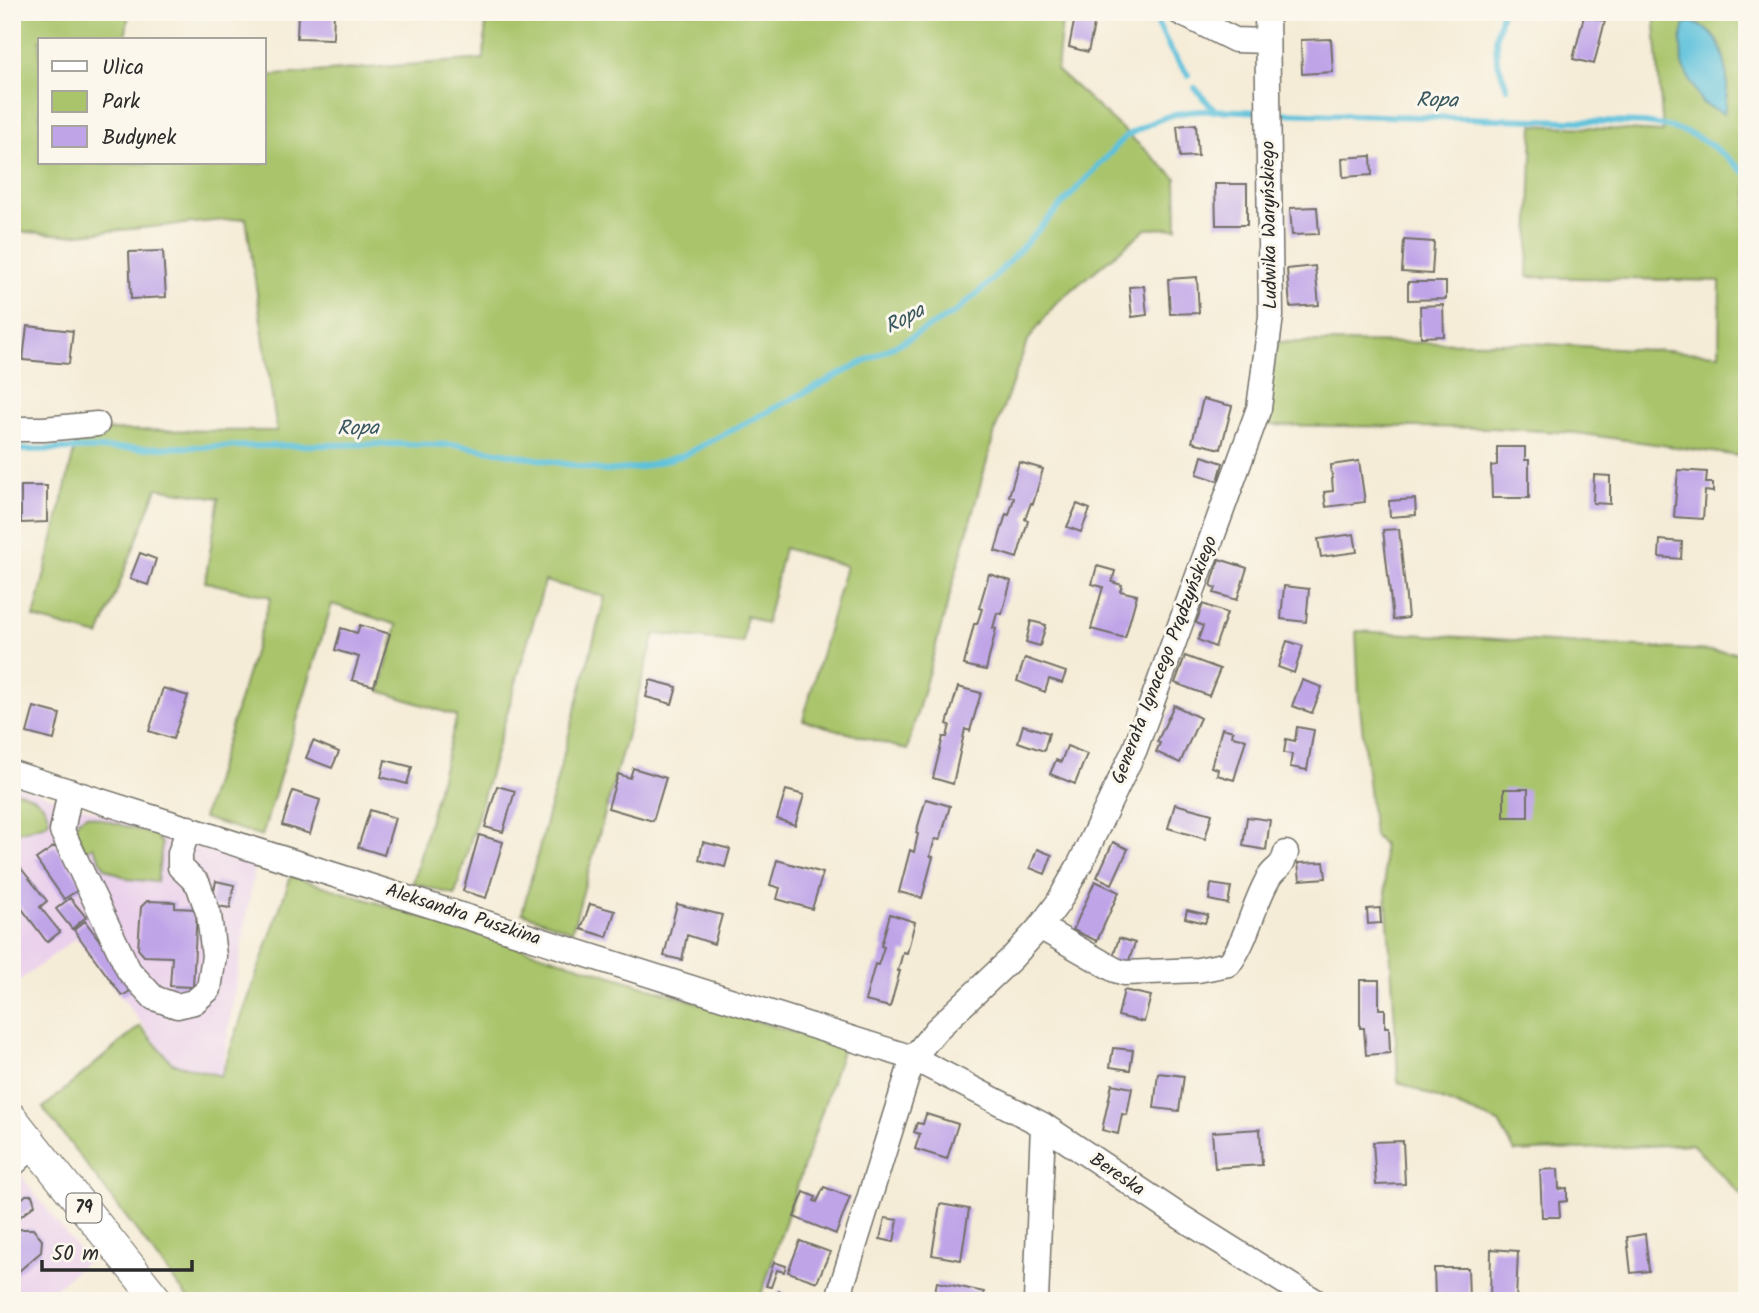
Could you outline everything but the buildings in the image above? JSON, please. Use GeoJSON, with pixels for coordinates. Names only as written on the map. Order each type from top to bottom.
{"type":"FeatureCollection","features":[{"type":"Feature","properties":{"kind":"main road","name":"79"},"geometry":{"type":"LineString","coordinates":[[12,1118],[156,1300]]}},
{"type":"Feature","properties":{"kind":"street"},"geometry":{"type":"LineString","coordinates":[[1179,12],[1235,40],[1268,41]]}},
{"type":"Feature","properties":{"kind":"street","name":"Ludwika Waryńskiego"},"geometry":{"type":"LineString","coordinates":[[1259,408],[1271,316],[1267,12]]}},
{"type":"Feature","properties":{"kind":"street","name":"Generała Ignacego Prądzyńskiego"},"geometry":{"type":"LineString","coordinates":[[914,1058],[936,1030],[1012,958],[1040,927],[1058,903],[1080,864],[1135,749],[1259,408]]}},
{"type":"Feature","properties":{"kind":"street"},"geometry":{"type":"LineString","coordinates":[[12,429],[97,424]]}},
{"type":"Feature","properties":{"kind":"street","name":"Aleksandra Puszkina"},"geometry":{"type":"LineString","coordinates":[[12,773],[914,1058]]}},
{"type":"Feature","properties":{"kind":"street"},"geometry":{"type":"LineString","coordinates":[[71,791],[62,831],[129,971],[154,998],[177,1006],[194,1002],[209,989],[214,956],[209,915],[198,884],[180,867],[180,853],[188,828]]}},
{"type":"Feature","properties":{"kind":"street"},"geometry":{"type":"LineString","coordinates":[[1040,927],[1115,970],[1125,973],[1198,970],[1228,964],[1239,950],[1269,876],[1282,866],[1286,853]]}},
{"type":"Feature","properties":{"kind":"street"},"geometry":{"type":"LineString","coordinates":[[840,1292],[914,1058]]}},
{"type":"Feature","properties":{"kind":"street","name":"Bereska"},"geometry":{"type":"LineString","coordinates":[[914,1058],[1043,1125],[1181,1217],[1315,1301]]}},
{"type":"Feature","properties":{"kind":"street"},"geometry":{"type":"LineString","coordinates":[[1036,1301],[1043,1125]]}},
{"type":"Feature","properties":{"kind":"street"},"geometry":{"type":"LineString","coordinates":[[12,1165],[34,1145]]}},
{"type":"Feature","properties":{"kind":"shaded area"},"geometry":{"type":"Polygon","coordinates":[[[12,784],[255,864],[221,1076],[172,1063],[76,938],[12,986],[12,784]]]}},
{"type":"Feature","properties":{"kind":"shaded area"},"geometry":{"type":"Polygon","coordinates":[[[12,1164],[87,1261],[40,1301],[12,1301],[12,1164]]]}},
{"type":"Feature","properties":{"kind":"green space"},"geometry":{"type":"Polygon","coordinates":[[[12,12],[129,12],[125,38],[38,38],[38,164],[266,164],[266,76],[484,59],[486,12],[1063,12],[1057,70],[1176,178],[1177,228],[1146,229],[1056,303],[1027,342],[996,428],[907,750],[803,720],[846,566],[784,548],[766,624],[746,615],[743,643],[655,634],[572,931],[522,913],[605,597],[545,581],[455,895],[413,883],[457,716],[380,691],[397,625],[332,604],[262,836],[203,818],[271,597],[205,582],[219,498],[157,488],[99,636],[34,618],[79,430],[277,431],[246,218],[68,235],[12,231],[12,12]]]}},
{"type":"Feature","properties":{"kind":"green space"},"geometry":{"type":"Polygon","coordinates":[[[1654,12],[1747,12],[1747,457],[1576,433],[1491,428],[1264,425],[1278,342],[1529,343],[1719,354],[1720,281],[1528,277],[1533,125],[1663,132],[1654,12]]]}},
{"type":"Feature","properties":{"kind":"green space"},"geometry":{"type":"Polygon","coordinates":[[[1356,631],[1747,653],[1747,1201],[1692,1144],[1515,1152],[1499,1123],[1398,1082],[1383,844],[1374,836],[1359,698],[1356,631]]]}},
{"type":"Feature","properties":{"kind":"green space"},"geometry":{"type":"Polygon","coordinates":[[[12,790],[31,796],[41,803],[49,820],[46,824],[12,834],[12,790]]]}},
{"type":"Feature","properties":{"kind":"green space"},"geometry":{"type":"Polygon","coordinates":[[[87,815],[156,835],[162,845],[157,882],[128,879],[105,868],[93,846],[85,851],[75,829],[78,820],[87,815]]]}},
{"type":"Feature","properties":{"kind":"green space"},"geometry":{"type":"Polygon","coordinates":[[[291,876],[843,1048],[759,1301],[190,1301],[43,1108],[140,1026],[172,1063],[221,1076],[291,876]]]}},
{"type":"Feature","properties":{"kind":"water"},"geometry":{"type":"Polygon","coordinates":[[[1692,22],[1715,38],[1724,58],[1727,93],[1724,114],[1702,103],[1682,65],[1681,40],[1685,24],[1692,22]]]}},
{"type":"Feature","properties":{"kind":"waterway"},"geometry":{"type":"LineString","coordinates":[[1152,12],[1171,51],[1188,75]]}},
{"type":"Feature","properties":{"kind":"waterway"},"geometry":{"type":"LineString","coordinates":[[1502,12],[1496,37],[1497,60],[1507,88]]}},
{"type":"Feature","properties":{"kind":"waterway"},"geometry":{"type":"LineString","coordinates":[[1195,88],[1215,111]]}},
{"type":"Feature","properties":{"kind":"waterway","name":"Ropa"},"geometry":{"type":"LineString","coordinates":[[12,450],[458,445],[605,471],[638,468],[684,455],[954,313],[986,286],[1126,136],[1174,114],[1212,111],[1263,112]]}},
{"type":"Feature","properties":{"kind":"waterway","name":"Ropa"},"geometry":{"type":"LineString","coordinates":[[1274,113],[1644,123],[1689,133],[1711,145],[1747,174]]}}]}
